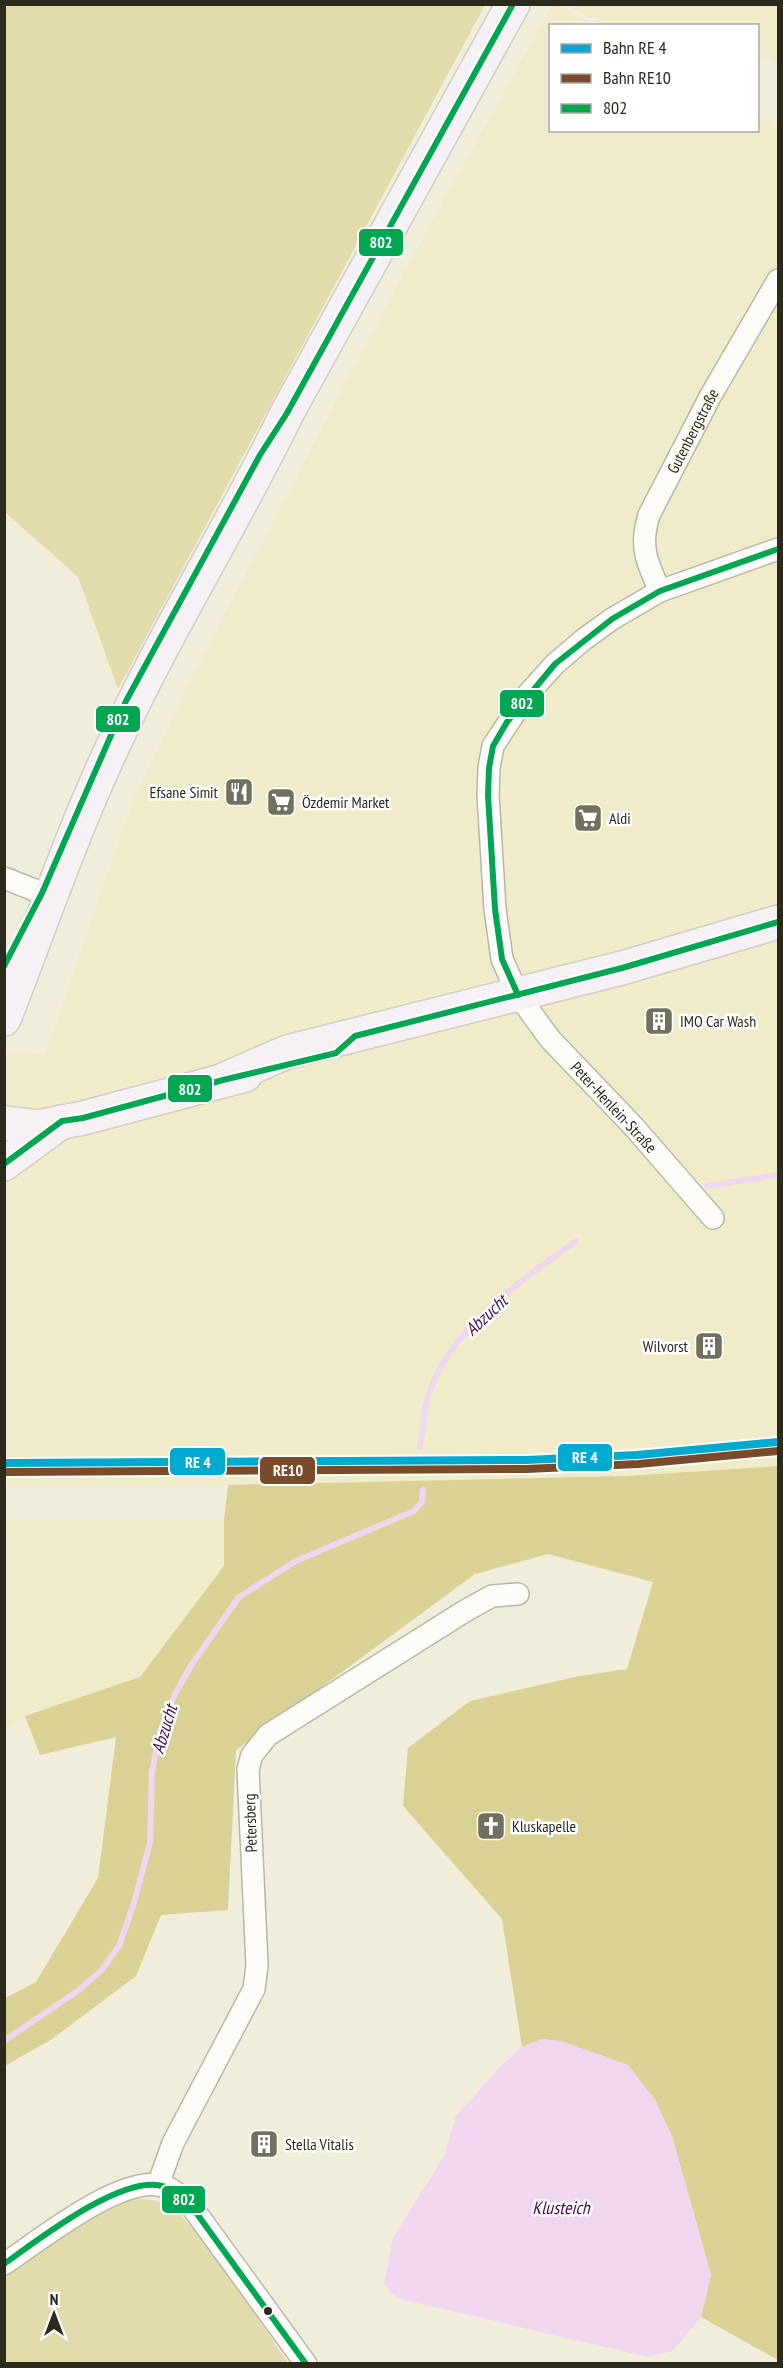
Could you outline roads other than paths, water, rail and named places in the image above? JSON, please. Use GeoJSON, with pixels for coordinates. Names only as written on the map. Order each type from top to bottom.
{"type":"FeatureCollection","features":[{"type":"Feature","properties":{"kind":"main road"},"geometry":{"type":"LineString","coordinates":[[4,1019],[51,896],[112,748],[165,641],[287,412],[513,4]]}},
{"type":"Feature","properties":{"kind":"main road"},"geometry":{"type":"LineString","coordinates":[[4,967],[42,893],[126,701],[260,455],[287,412]]}},
{"type":"Feature","properties":{"kind":"main road"},"geometry":{"type":"LineString","coordinates":[[6,1115],[62,1121],[83,1118],[223,1080],[336,1053],[355,1036],[632,965],[778,922]]}},
{"type":"Feature","properties":{"kind":"main road"},"geometry":{"type":"LineString","coordinates":[[4,1164],[62,1121]]}},
{"type":"Feature","properties":{"kind":"street","name":"Gutenbergstraße"},"geometry":{"type":"LineString","coordinates":[[660,591],[644,549],[643,532],[649,515],[711,395],[778,280]]}},
{"type":"Feature","properties":{"kind":"street","name":"Peter-Henlein-Straße"},"geometry":{"type":"LineString","coordinates":[[713,1218],[634,1127],[550,1039],[518,995],[502,958],[495,909],[488,795],[489,768],[494,746],[526,696],[555,664],[612,619],[660,591],[778,549]]}},
{"type":"Feature","properties":{"kind":"street"},"geometry":{"type":"LineString","coordinates":[[4,878],[42,893]]}},
{"type":"Feature","properties":{"kind":"street","name":"Petersberg"},"geometry":{"type":"LineString","coordinates":[[158,2185],[173,2143],[254,1989],[258,1965],[248,1769],[255,1750],[268,1734],[465,1611],[492,1596],[518,1594]]}},
{"type":"Feature","properties":{"kind":"street"},"geometry":{"type":"LineString","coordinates":[[4,2264],[106,2196],[135,2186],[158,2185],[176,2192],[192,2207],[306,2364]]}},
{"type":"Feature","properties":{"kind":"water","name":"Klusteich"},"geometry":{"type":"Polygon","coordinates":[[[542,2039],[561,2041],[628,2065],[655,2100],[672,2136],[711,2275],[701,2317],[673,2351],[647,2357],[397,2298],[384,2284],[393,2238],[445,2154],[456,2116],[502,2065],[522,2047],[542,2039]]]}},
{"type":"Feature","properties":{"kind":"waterway","name":"Abzucht"},"geometry":{"type":"LineString","coordinates":[[707,1186],[778,1175]]}},
{"type":"Feature","properties":{"kind":"waterway","name":"Abzucht"},"geometry":{"type":"LineString","coordinates":[[420,1447],[428,1397],[438,1372],[452,1349],[489,1308],[576,1241]]}},
{"type":"Feature","properties":{"kind":"waterway","name":"Abzucht"},"geometry":{"type":"LineString","coordinates":[[4,2041],[79,1990],[101,1971],[119,1946],[133,1906],[150,1843],[152,1771],[160,1732],[175,1694],[192,1664],[239,1597],[296,1561],[414,1511],[422,1502],[423,1490]]}},
{"type":"Feature","properties":{"kind":"rail line","name":"RE10"},"geometry":{"type":"LineString","coordinates":[[4,1472],[526,1469],[638,1464],[778,1451]]}},
{"type":"Feature","properties":{"kind":"place","name":"Efsane Simit"},"geometry":{"type":"Point","coordinates":[239,792]}},
{"type":"Feature","properties":{"kind":"place","name":"Özdemir Market"},"geometry":{"type":"Point","coordinates":[281,802]}},
{"type":"Feature","properties":{"kind":"place","name":"Aldi"},"geometry":{"type":"Point","coordinates":[588,818]}},
{"type":"Feature","properties":{"kind":"place","name":"IMO Car Wash"},"geometry":{"type":"Point","coordinates":[659,1021]}},
{"type":"Feature","properties":{"kind":"place","name":"Wilvorst"},"geometry":{"type":"Point","coordinates":[709,1346]}},
{"type":"Feature","properties":{"kind":"place","name":"Kluskapelle"},"geometry":{"type":"Point","coordinates":[491,1826]}},
{"type":"Feature","properties":{"kind":"place","name":"Stella Vitalis"},"geometry":{"type":"Point","coordinates":[264,2144]}}]}
